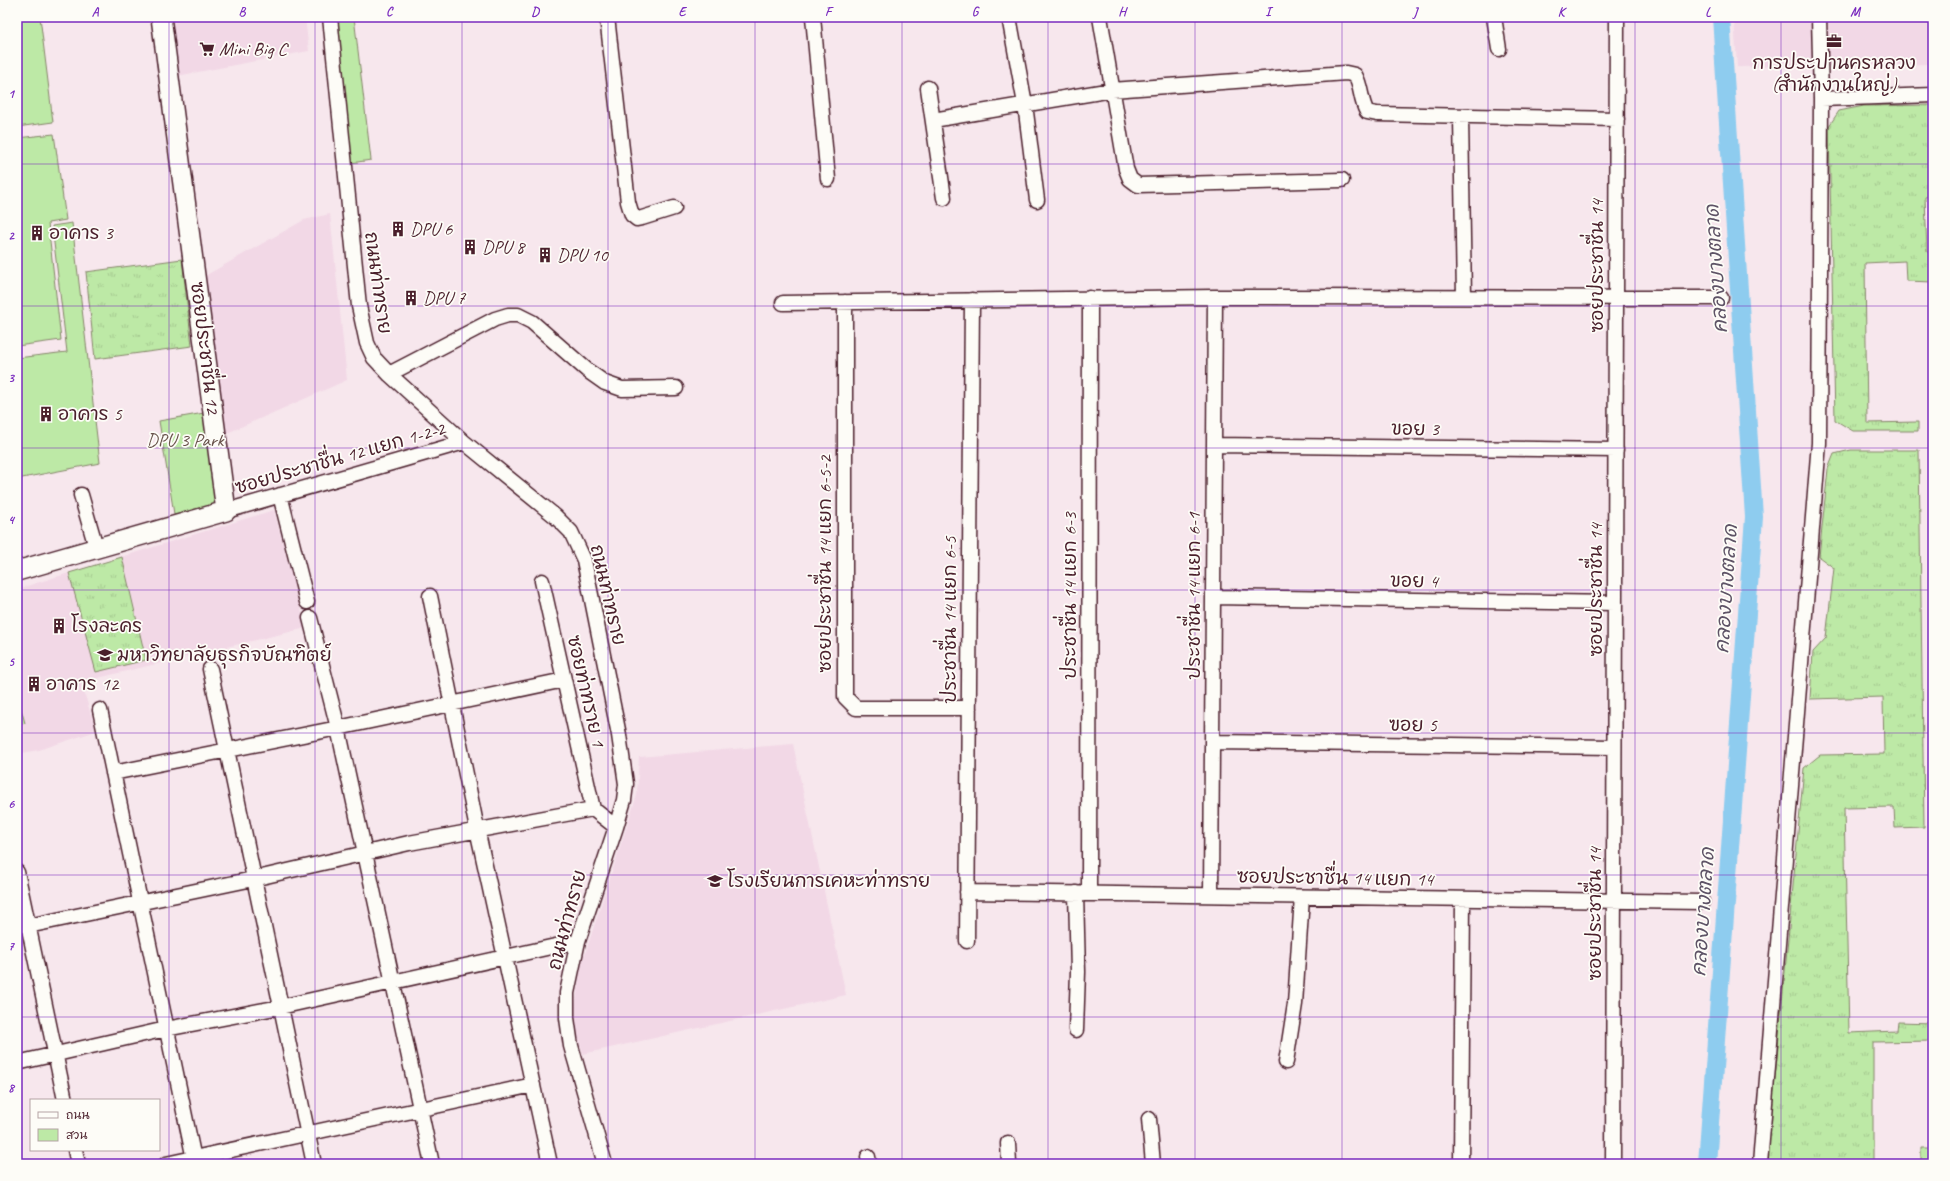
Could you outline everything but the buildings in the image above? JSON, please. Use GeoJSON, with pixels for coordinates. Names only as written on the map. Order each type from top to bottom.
{"type":"FeatureCollection","features":[{"type":"Feature","properties":{"kind":"main road","name":"ซอยประชาชื่น 12"},"geometry":{"type":"LineString","coordinates":[[161,17],[226,511]]}},
{"type":"Feature","properties":{"kind":"main road"},"geometry":{"type":"LineString","coordinates":[[17,571],[96,547],[226,511]]}},
{"type":"Feature","properties":{"kind":"street","name":"ถนนท่าทราย"},"geometry":{"type":"LineString","coordinates":[[330,17],[359,306],[367,343],[374,358],[389,374],[464,442],[555,516],[571,532],[582,555],[624,760],[626,784],[624,800],[616,827],[578,941],[568,993],[567,1018],[571,1046],[605,1164]]}},
{"type":"Feature","properties":{"kind":"street"},"geometry":{"type":"LineString","coordinates":[[607,17],[628,202],[632,215],[637,218],[642,218],[674,208]]}},
{"type":"Feature","properties":{"kind":"street"},"geometry":{"type":"LineString","coordinates":[[812,17],[828,179]]}},
{"type":"Feature","properties":{"kind":"street"},"geometry":{"type":"LineString","coordinates":[[1009,17],[1025,104],[1037,200]]}},
{"type":"Feature","properties":{"kind":"street"},"geometry":{"type":"LineString","coordinates":[[1100,17],[1126,169],[1130,179],[1138,186],[1342,180]]}},
{"type":"Feature","properties":{"kind":"street"},"geometry":{"type":"LineString","coordinates":[[1494,17],[1499,49]]}},
{"type":"Feature","properties":{"kind":"street","name":"ซอยประชาชื่น 14"},"geometry":{"type":"LineString","coordinates":[[1613,1164],[1617,17]]}},
{"type":"Feature","properties":{"kind":"street"},"geometry":{"type":"LineString","coordinates":[[1760,1164],[1819,443],[1821,99],[1819,17]]}},
{"type":"Feature","properties":{"kind":"street"},"geometry":{"type":"LineString","coordinates":[[933,120],[1112,90],[1346,73],[1355,75],[1360,83],[1362,103],[1367,112],[1377,114],[1461,117],[1617,119]]}},
{"type":"Feature","properties":{"kind":"street"},"geometry":{"type":"LineString","coordinates":[[928,88],[944,198]]}},
{"type":"Feature","properties":{"kind":"street"},"geometry":{"type":"LineString","coordinates":[[1821,99],[1933,95]]}},
{"type":"Feature","properties":{"kind":"street"},"geometry":{"type":"LineString","coordinates":[[1461,117],[1464,297]]}},
{"type":"Feature","properties":{"kind":"street"},"geometry":{"type":"LineString","coordinates":[[783,303],[1215,297],[1721,298]]}},
{"type":"Feature","properties":{"kind":"street","name":"ประชาชื่น 14 แยก 6-1"},"geometry":{"type":"LineString","coordinates":[[1211,895],[1215,297]]}},
{"type":"Feature","properties":{"kind":"street","name":"ประชาชื่น 14 แยก 6-3"},"geometry":{"type":"LineString","coordinates":[[1076,1030],[1083,893],[1090,298]]}},
{"type":"Feature","properties":{"kind":"street","name":"ประชาชื่น 14 แยก 6-5"},"geometry":{"type":"LineString","coordinates":[[967,941],[972,300]]}},
{"type":"Feature","properties":{"kind":"street","name":"ซอยประชาชื่น 14 แยก 6-5-2"},"geometry":{"type":"LineString","coordinates":[[845,302],[845,697],[856,708],[969,708]]}},
{"type":"Feature","properties":{"kind":"street"},"geometry":{"type":"LineString","coordinates":[[389,374],[495,320],[508,315],[518,315],[532,322],[588,371],[605,383],[622,389],[676,388]]}},
{"type":"Feature","properties":{"kind":"street","name":"ซอยประชาชื่น 12 แยก 1-2-2"},"geometry":{"type":"LineString","coordinates":[[226,511],[464,442]]}},
{"type":"Feature","properties":{"kind":"street","name":"ขอย 3"},"geometry":{"type":"LineString","coordinates":[[1214,445],[1616,450]]}},
{"type":"Feature","properties":{"kind":"street"},"geometry":{"type":"LineString","coordinates":[[280,495],[307,602]]}},
{"type":"Feature","properties":{"kind":"street"},"geometry":{"type":"LineString","coordinates":[[81,496],[96,547]]}},
{"type":"Feature","properties":{"kind":"street","name":"ซอยท่าทราย 1"},"geometry":{"type":"LineString","coordinates":[[542,581],[593,809]]}},
{"type":"Feature","properties":{"kind":"street"},"geometry":{"type":"LineString","coordinates":[[430,596],[550,1164]]}},
{"type":"Feature","properties":{"kind":"street","name":"ขอย 4"},"geometry":{"type":"LineString","coordinates":[[1213,597],[1615,603]]}},
{"type":"Feature","properties":{"kind":"street"},"geometry":{"type":"LineString","coordinates":[[310,618],[338,728],[432,1164]]}},
{"type":"Feature","properties":{"kind":"street"},"geometry":{"type":"LineString","coordinates":[[210,669],[314,1164]]}},
{"type":"Feature","properties":{"kind":"street"},"geometry":{"type":"LineString","coordinates":[[113,773],[452,705],[564,680]]}},
{"type":"Feature","properties":{"kind":"street"},"geometry":{"type":"LineString","coordinates":[[100,710],[194,1161]]}},
{"type":"Feature","properties":{"kind":"street","name":"ฃอย 5"},"geometry":{"type":"LineString","coordinates":[[1212,742],[1614,747]]}},
{"type":"Feature","properties":{"kind":"street"},"geometry":{"type":"LineString","coordinates":[[28,926],[253,879],[364,853],[478,829],[593,809],[616,827]]}},
{"type":"Feature","properties":{"kind":"street"},"geometry":{"type":"LineString","coordinates":[[17,872],[65,1099]]}},
{"type":"Feature","properties":{"kind":"street","name":"ซอยประชาชื่น 14 แยก 14"},"geometry":{"type":"LineString","coordinates":[[967,892],[1702,902]]}},
{"type":"Feature","properties":{"kind":"street"},"geometry":{"type":"LineString","coordinates":[[1286,1062],[1295,1004],[1302,897]]}},
{"type":"Feature","properties":{"kind":"street"},"geometry":{"type":"LineString","coordinates":[[1461,1164],[1463,899]]}},
{"type":"Feature","properties":{"kind":"street"},"geometry":{"type":"LineString","coordinates":[[17,1063],[166,1029],[280,1006],[578,941]]}},
{"type":"Feature","properties":{"kind":"street"},"geometry":{"type":"LineString","coordinates":[[166,1164],[194,1161],[533,1085]]}},
{"type":"Feature","properties":{"kind":"street"},"geometry":{"type":"LineString","coordinates":[[1149,1119],[1153,1164]]}},
{"type":"Feature","properties":{"kind":"street"},"geometry":{"type":"LineString","coordinates":[[1008,1143],[1010,1164]]}},
{"type":"Feature","properties":{"kind":"street"},"geometry":{"type":"LineString","coordinates":[[75,1151],[78,1164]]}},
{"type":"Feature","properties":{"kind":"shaded area"},"geometry":{"type":"Polygon","coordinates":[[[168,17],[305,17],[309,51],[177,76],[168,17]]]}},
{"type":"Feature","properties":{"kind":"shaded area","name":"การประปานครหลวง (สำนักงานใหญ่)"},"geometry":{"type":"Polygon","coordinates":[[[1734,17],[1933,17],[1933,64],[1737,67],[1734,17]]]}},
{"type":"Feature","properties":{"kind":"shaded area"},"geometry":{"type":"Polygon","coordinates":[[[330,214],[347,380],[225,434],[203,277],[304,220],[330,214]]]}},
{"type":"Feature","properties":{"kind":"shaded area","name":"มหาวิทยาลัยธุรกิจบัณฑิตย์"},"geometry":{"type":"Polygon","coordinates":[[[274,510],[306,628],[81,682],[96,731],[39,750],[17,754],[17,589],[274,510]]]}},
{"type":"Feature","properties":{"kind":"shaded area","name":"โรงเรียนการเคหะท่าทราย"},"geometry":{"type":"Polygon","coordinates":[[[793,744],[846,995],[583,1054],[573,1020],[581,966],[637,795],[639,757],[793,744]]]}},
{"type":"Feature","properties":{"kind":"green space"},"geometry":{"type":"Polygon","coordinates":[[[17,17],[40,17],[53,122],[17,127],[17,17]]]}},
{"type":"Feature","properties":{"kind":"green space"},"geometry":{"type":"Polygon","coordinates":[[[333,17],[354,17],[371,160],[351,163],[333,17]]]}},
{"type":"Feature","properties":{"kind":"green space"},"geometry":{"type":"Polygon","coordinates":[[[1933,105],[1933,196],[1925,197],[1927,252],[1933,252],[1933,282],[1906,281],[1905,261],[1865,263],[1867,423],[1918,422],[1918,431],[1853,431],[1835,420],[1829,126],[1839,111],[1864,106],[1933,105]]]}},
{"type":"Feature","properties":{"kind":"green space","name":"อาคาร 3"},"geometry":{"type":"Polygon","coordinates":[[[54,134],[66,220],[48,223],[61,340],[17,346],[17,138],[54,134]]]}},
{"type":"Feature","properties":{"kind":"green space"},"geometry":{"type":"Polygon","coordinates":[[[72,223],[100,463],[17,479],[17,358],[67,352],[52,226],[72,223]]]}},
{"type":"Feature","properties":{"kind":"green space"},"geometry":{"type":"Polygon","coordinates":[[[182,259],[192,346],[95,359],[86,272],[182,259]]]}},
{"type":"Feature","properties":{"kind":"green space","name":"DPU 3 Park"},"geometry":{"type":"Polygon","coordinates":[[[204,413],[216,509],[175,520],[159,421],[204,413]]]}},
{"type":"Feature","properties":{"kind":"green space"},"geometry":{"type":"Polygon","coordinates":[[[1851,450],[1919,450],[1924,827],[1895,828],[1894,807],[1844,808],[1849,1033],[1897,1031],[1898,1022],[1933,1023],[1933,1041],[1873,1042],[1873,1164],[1767,1164],[1804,768],[1820,755],[1884,754],[1883,697],[1810,699],[1813,652],[1826,638],[1834,568],[1819,557],[1828,469],[1834,454],[1851,450]]]}},
{"type":"Feature","properties":{"kind":"green space"},"geometry":{"type":"Polygon","coordinates":[[[122,557],[146,660],[96,672],[69,573],[122,557]]]}},
{"type":"Feature","properties":{"kind":"green space"},"geometry":{"type":"Polygon","coordinates":[[[17,695],[25,723],[17,726],[17,695]]]}},
{"type":"Feature","properties":{"kind":"green space"},"geometry":{"type":"Polygon","coordinates":[[[1921,1148],[1933,1148],[1933,1164],[1921,1164],[1921,1148]]]}},
{"type":"Feature","properties":{"kind":"waterway","name":"คลองบางตลาด"},"geometry":{"type":"LineString","coordinates":[[1707,1164],[1754,517],[1721,17]]}},
{"type":"Feature","properties":{"kind":"place","name":"การประปานครหลวง (สำนักงานใหญ่)"},"geometry":{"type":"Point","coordinates":[1834,41]}},
{"type":"Feature","properties":{"kind":"place","name":"Mini Big C"},"geometry":{"type":"Point","coordinates":[207,49]}},
{"type":"Feature","properties":{"kind":"place","name":"DPU 6"},"geometry":{"type":"Point","coordinates":[398,229]}},
{"type":"Feature","properties":{"kind":"place","name":"อาคาร 3"},"geometry":{"type":"Point","coordinates":[37,233]}},
{"type":"Feature","properties":{"kind":"place","name":"DPU 8"},"geometry":{"type":"Point","coordinates":[470,247]}},
{"type":"Feature","properties":{"kind":"place","name":"DPU 10"},"geometry":{"type":"Point","coordinates":[545,255]}},
{"type":"Feature","properties":{"kind":"place","name":"DPU 7"},"geometry":{"type":"Point","coordinates":[411,298]}},
{"type":"Feature","properties":{"kind":"place","name":"อาคาร 5"},"geometry":{"type":"Point","coordinates":[46,414]}},
{"type":"Feature","properties":{"kind":"place","name":"โรงละคร"},"geometry":{"type":"Point","coordinates":[59,626]}},
{"type":"Feature","properties":{"kind":"place","name":"มหาวิทยาลัยธุรกิจบัณฑิตย์"},"geometry":{"type":"Point","coordinates":[105,655]}},
{"type":"Feature","properties":{"kind":"place","name":"อาคาร 12"},"geometry":{"type":"Point","coordinates":[34,684]}},
{"type":"Feature","properties":{"kind":"place","name":"โรงเรียนการเคหะท่าทราย"},"geometry":{"type":"Point","coordinates":[715,881]}}]}
